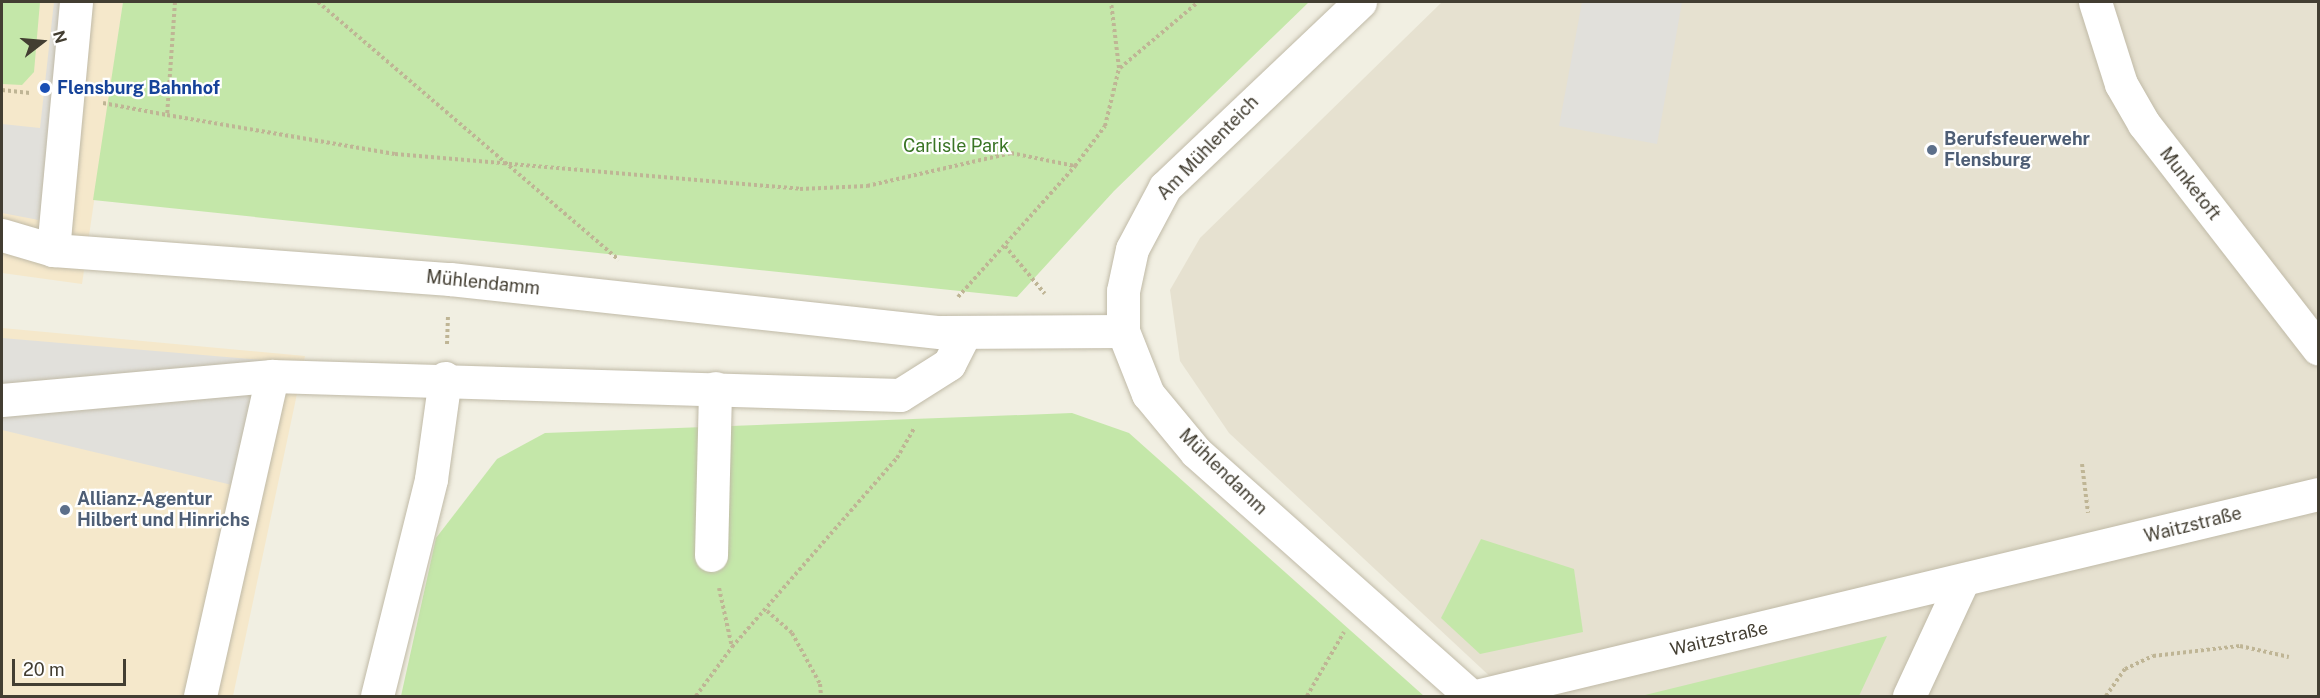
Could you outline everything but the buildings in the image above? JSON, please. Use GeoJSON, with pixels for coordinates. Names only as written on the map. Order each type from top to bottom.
{"type":"FeatureCollection","features":[{"type":"Feature","properties":{"kind":"street"},"geometry":{"type":"LineString","coordinates":[[53,250],[76,2]]}},
{"type":"Feature","properties":{"kind":"street","name":"Am Mühlenteich"},"geometry":{"type":"LineString","coordinates":[[1123,331],[1123,291],[1132,249],[1165,187],[1360,2]]}},
{"type":"Feature","properties":{"kind":"street","name":"Munketoft"},"geometry":{"type":"LineString","coordinates":[[2095,2],[2121,84],[2144,124],[2319,348]]}},
{"type":"Feature","properties":{"kind":"street","name":"Mühlendamm"},"geometry":{"type":"LineString","coordinates":[[2,235],[53,250],[450,279],[953,332],[1078,335],[1123,331],[1132,364],[1148,394],[1196,452],[1473,696]]}},
{"type":"Feature","properties":{"kind":"street"},"geometry":{"type":"LineString","coordinates":[[2,400],[272,376],[445,378],[900,395],[950,364],[953,332]]}},
{"type":"Feature","properties":{"kind":"street"},"geometry":{"type":"LineString","coordinates":[[200,696],[272,376]]}},
{"type":"Feature","properties":{"kind":"street"},"geometry":{"type":"LineString","coordinates":[[377,696],[431,479],[445,378]]}},
{"type":"Feature","properties":{"kind":"street"},"geometry":{"type":"LineString","coordinates":[[711,555],[716,388]]}},
{"type":"Feature","properties":{"kind":"street","name":"Waitzstraße"},"geometry":{"type":"LineString","coordinates":[[1473,696],[1962,582],[2319,494]]}},
{"type":"Feature","properties":{"kind":"street"},"geometry":{"type":"LineString","coordinates":[[1909,696],[1962,582]]}},
{"type":"Feature","properties":{"kind":"path"},"geometry":{"type":"LineString","coordinates":[[167,115],[175,2]]}},
{"type":"Feature","properties":{"kind":"path"},"geometry":{"type":"LineString","coordinates":[[318,2],[628,268],[632,299]]}},
{"type":"Feature","properties":{"kind":"path"},"geometry":{"type":"LineString","coordinates":[[953,332],[961,291],[1005,246],[1075,166],[1106,126],[1119,68],[1111,2]]}},
{"type":"Feature","properties":{"kind":"path"},"geometry":{"type":"LineString","coordinates":[[1119,68],[1198,2]]}},
{"type":"Feature","properties":{"kind":"path"},"geometry":{"type":"LineString","coordinates":[[67,96],[395,154],[512,168],[800,189],[867,186],[1011,153],[1075,166]]}},
{"type":"Feature","properties":{"kind":"path"},"geometry":{"type":"LineString","coordinates":[[1005,246],[1078,335]]}},
{"type":"Feature","properties":{"kind":"path"},"geometry":{"type":"LineString","coordinates":[[445,378],[450,279]]}},
{"type":"Feature","properties":{"kind":"path"},"geometry":{"type":"LineString","coordinates":[[696,696],[732,647],[768,611],[897,458],[920,416]]}},
{"type":"Feature","properties":{"kind":"path"},"geometry":{"type":"LineString","coordinates":[[2082,464],[2093,549]]}},
{"type":"Feature","properties":{"kind":"path"},"geometry":{"type":"LineString","coordinates":[[711,555],[732,647]]}},
{"type":"Feature","properties":{"kind":"path"},"geometry":{"type":"LineString","coordinates":[[1306,696],[1363,601]]}},
{"type":"Feature","properties":{"kind":"path"},"geometry":{"type":"LineString","coordinates":[[768,611],[792,633],[820,684],[821,696]]}},
{"type":"Feature","properties":{"kind":"path"},"geometry":{"type":"LineString","coordinates":[[2106,696],[2125,669],[2153,656],[2240,646],[2289,657]]}},
{"type":"Feature","properties":{"kind":"shaded area"},"geometry":{"type":"Polygon","coordinates":[[[2,2],[123,2],[82,284],[2,273],[2,2]]]}},
{"type":"Feature","properties":{"kind":"shaded area"},"geometry":{"type":"Polygon","coordinates":[[[54,2],[66,2],[44,221],[2,213],[2,124],[40,128],[54,2]]]}},
{"type":"Feature","properties":{"kind":"shaded area"},"geometry":{"type":"Polygon","coordinates":[[[1442,2],[2318,2],[2318,696],[1511,696],[1229,433],[1180,361],[1170,290],[1200,238],[1442,2]]]}},
{"type":"Feature","properties":{"kind":"shaded area"},"geometry":{"type":"Polygon","coordinates":[[[1582,2],[1682,2],[1657,144],[1559,126],[1582,2]]]}},
{"type":"Feature","properties":{"kind":"shaded area"},"geometry":{"type":"Polygon","coordinates":[[[2,328],[305,356],[233,696],[2,696],[2,328]]]}},
{"type":"Feature","properties":{"kind":"shaded area"},"geometry":{"type":"Polygon","coordinates":[[[2,338],[286,362],[261,492],[2,430],[2,338]]]}},
{"type":"Feature","properties":{"kind":"green space"},"geometry":{"type":"Polygon","coordinates":[[[2,2],[40,2],[34,72],[22,85],[2,84],[2,2]]]}},
{"type":"Feature","properties":{"kind":"green space","name":"Carlisle Park"},"geometry":{"type":"Polygon","coordinates":[[[123,2],[1309,2],[1114,191],[1017,297],[93,200],[123,2]]]}},
{"type":"Feature","properties":{"kind":"green space"},"geometry":{"type":"Polygon","coordinates":[[[1072,413],[1129,433],[1424,696],[401,696],[436,538],[497,459],[545,433],[1072,413]]]}},
{"type":"Feature","properties":{"kind":"green space"},"geometry":{"type":"Polygon","coordinates":[[[1481,539],[1574,569],[1583,632],[1480,654],[1441,618],[1481,539]]]}},
{"type":"Feature","properties":{"kind":"green space"},"geometry":{"type":"Polygon","coordinates":[[[1887,636],[1859,696],[1641,696],[1887,636]]]}},
{"type":"Feature","properties":{"kind":"place","name":"Flensburg Bahnhof"},"geometry":{"type":"Point","coordinates":[45,88]}},
{"type":"Feature","properties":{"kind":"place","name":"Berufsfeuerwehr Flensburg"},"geometry":{"type":"Point","coordinates":[1932,150]}},
{"type":"Feature","properties":{"kind":"place","name":"Allianz-Agentur Hilbert und Hinrichs"},"geometry":{"type":"Point","coordinates":[65,510]}}]}
